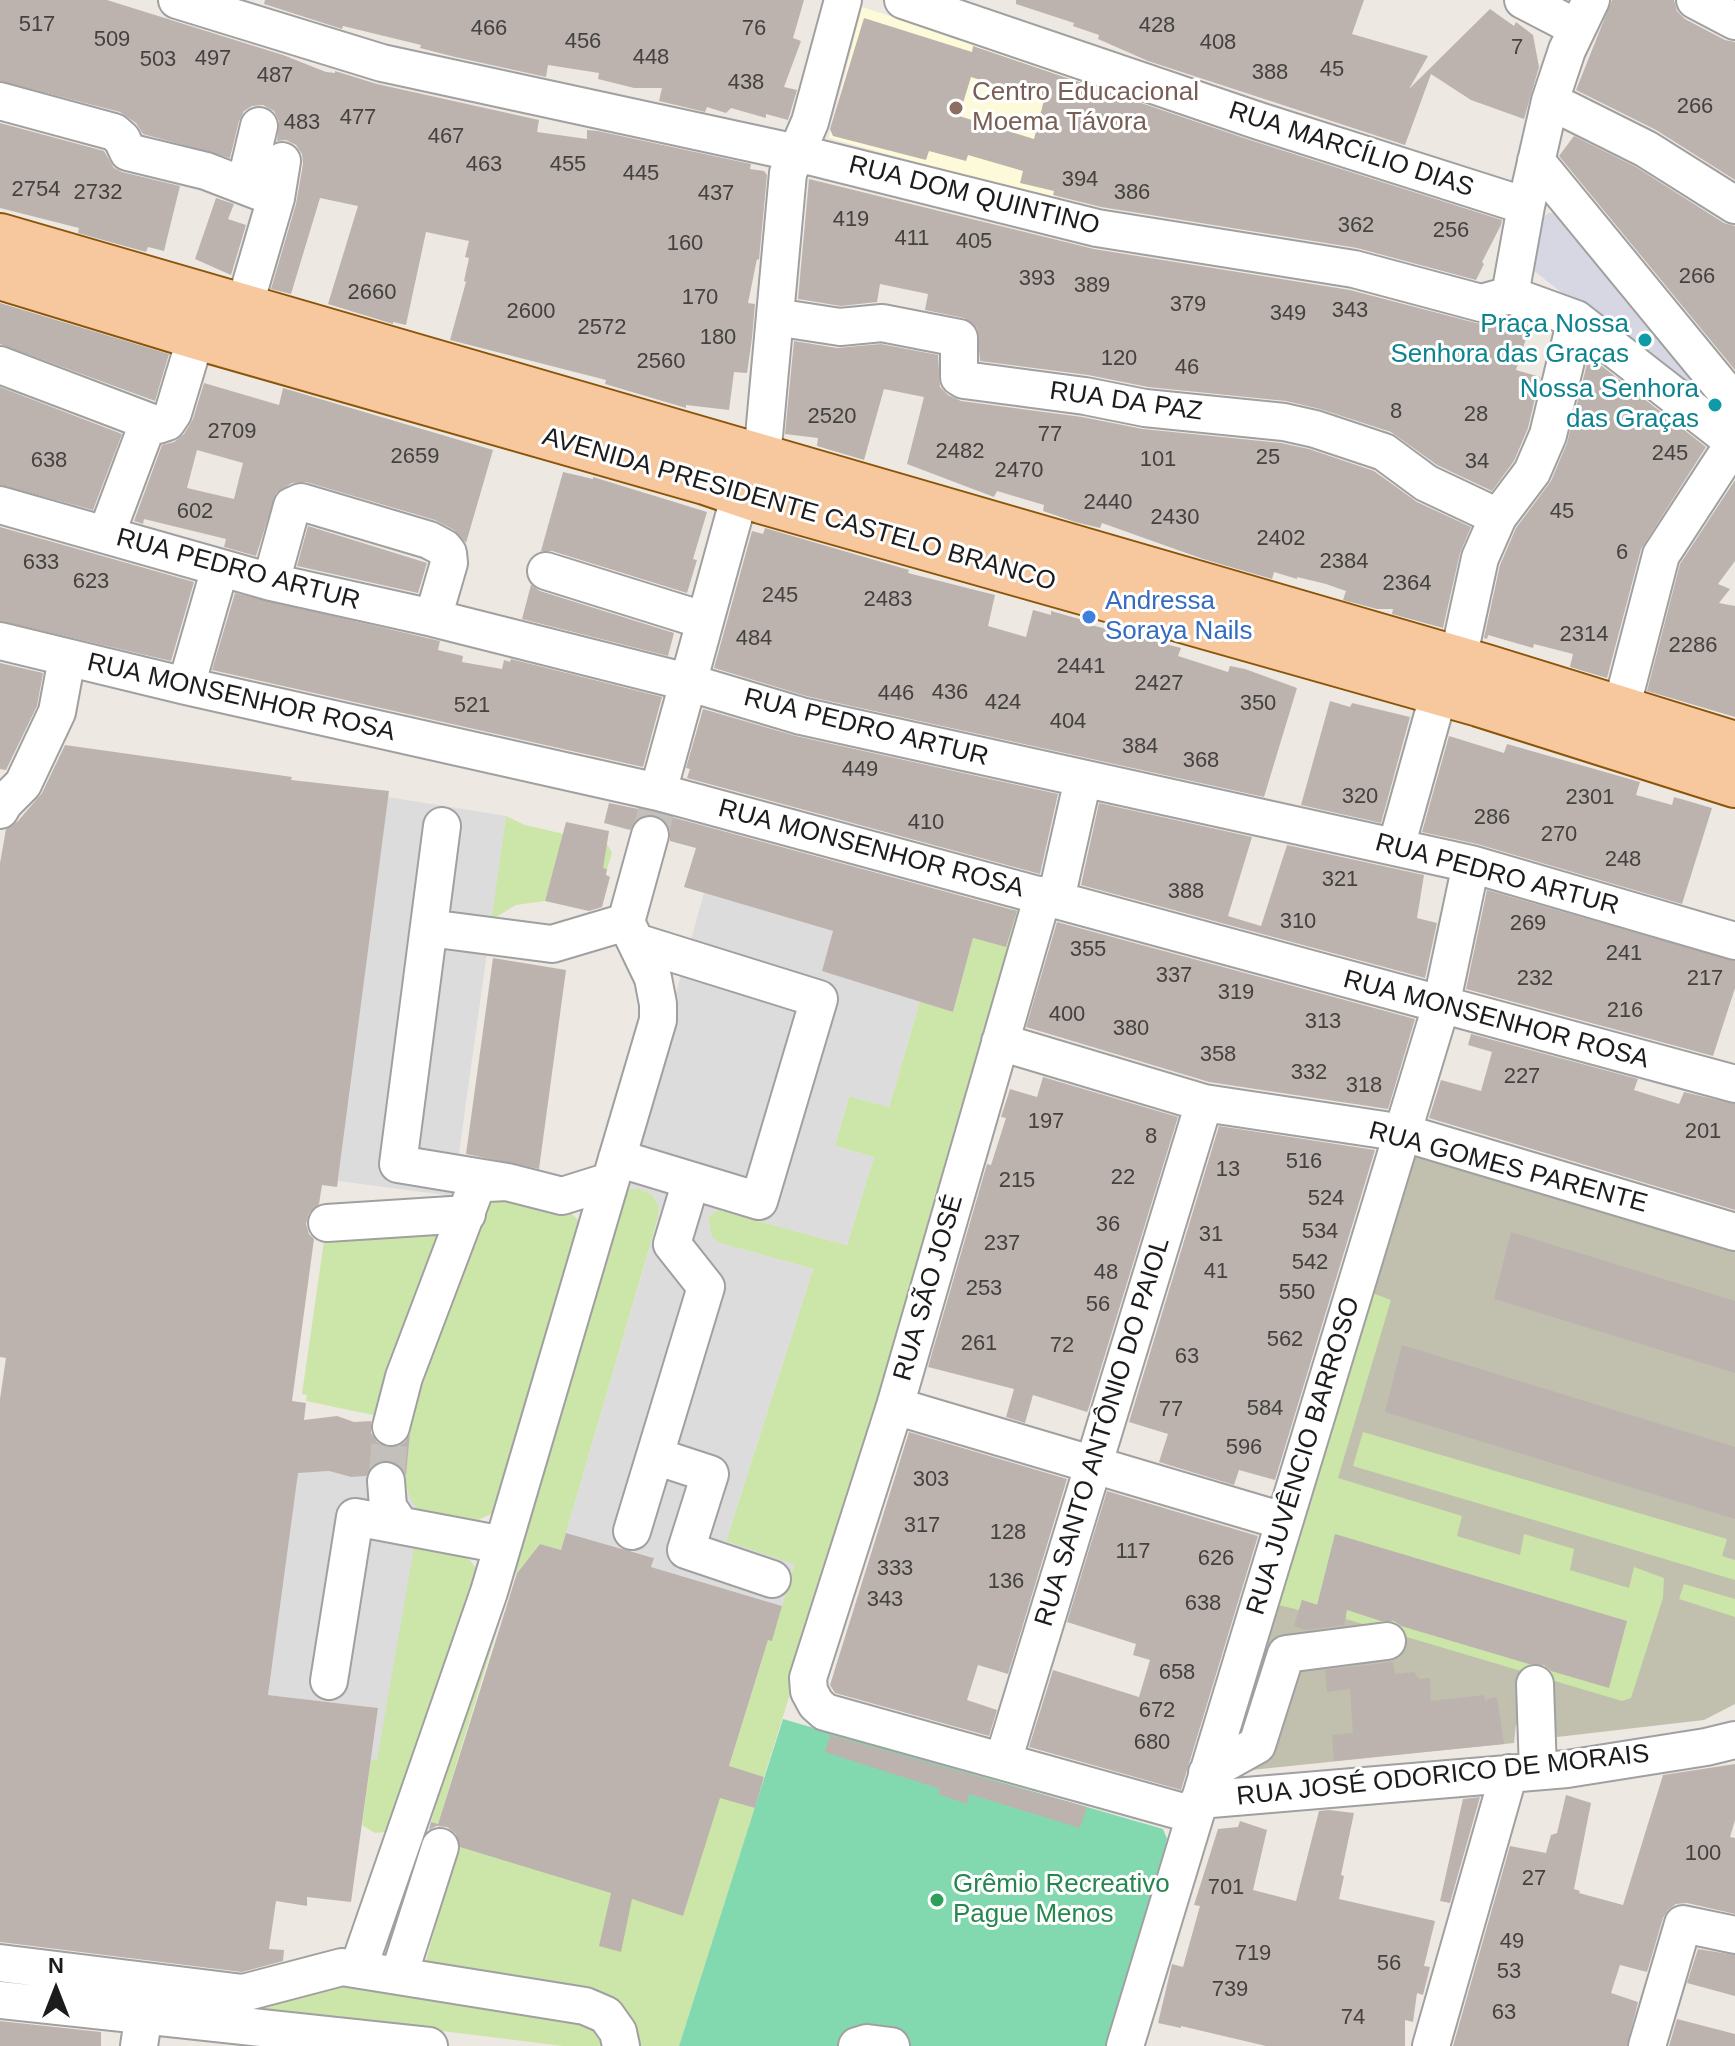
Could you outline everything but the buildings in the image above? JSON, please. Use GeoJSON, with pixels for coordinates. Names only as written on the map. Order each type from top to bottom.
{"type":"FeatureCollection","features":[{"type":"Feature","properties":{"kind":"main road","name":"AVENIDA PRESIDENTE CASTELO BRANCO"},"geometry":{"type":"LineString","coordinates":[[0,236],[740,495],[1449,676],[1621,709],[1735,744]]}},
{"type":"Feature","properties":{"kind":"main road","name":"AVENIDA PRESIDENTE CASTELO BRANCO"},"geometry":{"type":"LineString","coordinates":[[0,277],[216,314],[762,458],[1341,646]]}},
{"type":"Feature","properties":{"kind":"main road","name":"AVENIDA PRESIDENTE CASTELO BRANCO"},"geometry":{"type":"LineString","coordinates":[[1449,676],[1735,785]]}},
{"type":"Feature","properties":{"kind":"street","name":"RUA DOM QUINTINO"},"geometry":{"type":"LineString","coordinates":[[177,0],[382,63],[797,153],[1097,228],[1354,269],[1481,303],[1510,295],[1576,319],[1735,443]]}},
{"type":"Feature","properties":{"kind":"street"},"geometry":{"type":"LineString","coordinates":[[358,1969],[489,1592],[658,1020],[653,978],[631,932],[656,808],[703,620],[740,495],[762,458],[788,173],[810,122],[843,0]]}},
{"type":"Feature","properties":{"kind":"street","name":"RUA MARCÍLIO DIAS"},"geometry":{"type":"LineString","coordinates":[[903,0],[1289,131],[1526,206]]}},
{"type":"Feature","properties":{"kind":"street"},"geometry":{"type":"LineString","coordinates":[[1510,295],[1550,101],[1561,63],[1584,14],[1523,0]]}},
{"type":"Feature","properties":{"kind":"street"},"geometry":{"type":"LineString","coordinates":[[1695,0],[1735,21]]}},
{"type":"Feature","properties":{"kind":"street"},"geometry":{"type":"LineString","coordinates":[[0,101],[114,132],[122,139],[128,152],[206,171],[260,191]]}},
{"type":"Feature","properties":{"kind":"street"},"geometry":{"type":"LineString","coordinates":[[1550,101],[1646,149],[1735,205]]}},
{"type":"Feature","properties":{"kind":"street"},"geometry":{"type":"LineString","coordinates":[[259,126],[260,191]]}},
{"type":"Feature","properties":{"kind":"street"},"geometry":{"type":"LineString","coordinates":[[0,365],[148,423],[158,425],[167,422],[216,314],[260,191],[282,161]]}},
{"type":"Feature","properties":{"kind":"street"},"geometry":{"type":"LineString","coordinates":[[1536,161],[1735,403]]}},
{"type":"Feature","properties":{"kind":"street","name":"RUA DA PAZ"},"geometry":{"type":"LineString","coordinates":[[775,317],[840,327],[882,323],[959,338],[959,377],[964,380],[1085,396],[1145,408],[1284,422],[1315,429],[1384,452],[1426,483],[1498,517]]}},
{"type":"Feature","properties":{"kind":"street"},"geometry":{"type":"LineString","coordinates":[[1396,847],[1449,676],[1480,558],[1498,517],[1539,459],[1548,435],[1576,319]]}},
{"type":"Feature","properties":{"kind":"street"},"geometry":{"type":"LineString","coordinates":[[106,535],[148,423]]}},
{"type":"Feature","properties":{"kind":"street"},"geometry":{"type":"LineString","coordinates":[[1621,709],[1661,555],[1735,443]]}},
{"type":"Feature","properties":{"kind":"street"},"geometry":{"type":"LineString","coordinates":[[271,582],[292,506],[301,502],[429,540],[444,548],[449,563],[433,618]]}},
{"type":"Feature","properties":{"kind":"street","name":"RUA PEDRO ARTUR"},"geometry":{"type":"LineString","coordinates":[[0,505],[271,582],[433,618],[687,682],[801,716],[1471,864],[1735,941]]}},
{"type":"Feature","properties":{"kind":"street"},"geometry":{"type":"LineString","coordinates":[[186,686],[220,568]]}},
{"type":"Feature","properties":{"kind":"street"},"geometry":{"type":"LineString","coordinates":[[546,571],[703,620]]}},
{"type":"Feature","properties":{"kind":"street","name":"RUA MONSENHOR ROSA"},"geometry":{"type":"LineString","coordinates":[[0,641],[656,808],[1050,897],[1735,1084]]}},
{"type":"Feature","properties":{"kind":"street"},"geometry":{"type":"LineString","coordinates":[[8,791],[57,712],[67,658]]}},
{"type":"Feature","properties":{"kind":"street","name":"RUA SÃO JOSÉ"},"geometry":{"type":"LineString","coordinates":[[808,1678],[895,1406],[1000,1042],[1050,897],[1083,779]]}},
{"type":"Feature","properties":{"kind":"street"},"geometry":{"type":"LineString","coordinates":[[429,928],[552,944],[631,932],[819,999],[759,1201],[691,1181],[614,1169],[562,1196],[507,1182],[398,1164],[442,826]]}},
{"type":"Feature","properties":{"kind":"street","name":"RUA JUVÊNCIO BARROSO"},"geometry":{"type":"LineString","coordinates":[[1125,2046],[1404,1133],[1441,1006],[1471,864]]}},
{"type":"Feature","properties":{"kind":"street","name":"RUA GOMES PARENTE"},"geometry":{"type":"LineString","coordinates":[[1000,1042],[1204,1103],[1404,1133],[1735,1232]]}},
{"type":"Feature","properties":{"kind":"street","name":"RUA SANTO ANTÔNIO DO PAIOL"},"geometry":{"type":"LineString","coordinates":[[1003,1761],[1204,1103]]}},
{"type":"Feature","properties":{"kind":"street"},"geometry":{"type":"LineString","coordinates":[[632,1531],[706,1287],[672,1244],[691,1181]]}},
{"type":"Feature","properties":{"kind":"street"},"geometry":{"type":"LineString","coordinates":[[391,1427],[404,1377],[476,1187],[507,1182]]}},
{"type":"Feature","properties":{"kind":"street"},"geometry":{"type":"LineString","coordinates":[[327,1223],[467,1214]]}},
{"type":"Feature","properties":{"kind":"street"},"geometry":{"type":"LineString","coordinates":[[895,1406],[1093,1462],[1283,1521]]}},
{"type":"Feature","properties":{"kind":"street"},"geometry":{"type":"LineString","coordinates":[[655,1456],[710,1474],[686,1550],[772,1579]]}},
{"type":"Feature","properties":{"kind":"street"},"geometry":{"type":"LineString","coordinates":[[386,1481],[388,1507],[400,1525]]}},
{"type":"Feature","properties":{"kind":"street"},"geometry":{"type":"LineString","coordinates":[[329,1681],[355,1517],[503,1545]]}},
{"type":"Feature","properties":{"kind":"street"},"geometry":{"type":"LineString","coordinates":[[1200,1796],[1257,1745],[1286,1654],[1387,1641]]}},
{"type":"Feature","properties":{"kind":"street","name":"RUA JOSÉ ODORICO DE MORAIS"},"geometry":{"type":"LineString","coordinates":[[808,1678],[809,1691],[825,1712],[1003,1761],[1200,1796],[1524,1772],[1735,1740]]}},
{"type":"Feature","properties":{"kind":"street"},"geometry":{"type":"LineString","coordinates":[[1431,2046],[1524,1772],[1535,1684]]}},
{"type":"Feature","properties":{"kind":"street"},"geometry":{"type":"LineString","coordinates":[[399,1975],[440,1847]]}},
{"type":"Feature","properties":{"kind":"street"},"geometry":{"type":"LineString","coordinates":[[1647,2046],[1683,1924],[1735,1935]]}},
{"type":"Feature","properties":{"kind":"street"},"geometry":{"type":"LineString","coordinates":[[0,1963],[243,1993],[342,1967],[358,1969],[585,2006],[606,2015],[618,2032],[621,2046]]}},
{"type":"Feature","properties":{"kind":"street"},"geometry":{"type":"LineString","coordinates":[[0,2000],[142,2030],[429,2046]]}},
{"type":"Feature","properties":{"kind":"street"},"geometry":{"type":"LineString","coordinates":[[857,2046],[880,2043],[891,2046]]}},
{"type":"Feature","properties":{"kind":"shaded area","name":"Centro Educacional Moema Távora"},"geometry":{"type":"Polygon","coordinates":[[[862,7],[1085,78],[1054,200],[829,138],[862,7]]]}},
{"type":"Feature","properties":{"kind":"shaded area","name":"Praça Nossa Senhora das Graças"},"geometry":{"type":"Polygon","coordinates":[[[1549,213],[1558,213],[1729,414],[1721,418],[1528,266],[1538,221],[1549,213]]]}},
{"type":"Feature","properties":{"kind":"shaded area"},"geometry":{"type":"Polygon","coordinates":[[[388,797],[506,816],[453,1196],[338,1181],[388,797]]]}},
{"type":"Feature","properties":{"kind":"shaded area"},"geometry":{"type":"Polygon","coordinates":[[[704,893],[833,931],[823,971],[920,1001],[889,1107],[849,1096],[835,1146],[874,1157],[847,1245],[718,1210],[708,1217],[712,1237],[720,1243],[813,1269],[726,1541],[794,1564],[782,1606],[651,1567],[653,1557],[566,1533],[658,1219],[659,1206],[652,1194],[629,1189],[619,1196],[704,893]]]}},
{"type":"Feature","properties":{"kind":"shaded area"},"geometry":{"type":"Polygon","coordinates":[[[1411,1144],[1735,1242],[1735,1704],[1704,1720],[1557,1737],[1555,1724],[1516,1724],[1514,1743],[1251,1770],[1233,1741],[1411,1144]]]}},
{"type":"Feature","properties":{"kind":"shaded area"},"geometry":{"type":"Polygon","coordinates":[[[298,1468],[405,1482],[410,1499],[420,1513],[377,1760],[371,1759],[378,1708],[268,1695],[298,1468]]]}},
{"type":"Feature","properties":{"kind":"green space"},"geometry":{"type":"Polygon","coordinates":[[[506,816],[525,825],[607,844],[612,853],[607,869],[557,857],[545,901],[516,905],[491,920],[506,816]]]}},
{"type":"Feature","properties":{"kind":"green space"},"geometry":{"type":"Polygon","coordinates":[[[1013,909],[1026,912],[1030,928],[764,1777],[747,1772],[738,1803],[755,1808],[679,2046],[563,2046],[0,1976],[243,1993],[421,1979],[456,1852],[459,1853],[464,1836],[470,1848],[683,1915],[794,1565],[726,1541],[813,1269],[720,1243],[712,1238],[708,1217],[718,1210],[847,1245],[874,1157],[835,1146],[849,1096],[889,1107],[920,1001],[953,1012],[973,938],[1003,946],[1013,909]]]}},
{"type":"Feature","properties":{"kind":"green space"},"geometry":{"type":"Polygon","coordinates":[[[629,1189],[652,1194],[659,1206],[658,1218],[561,1550],[540,1544],[513,1577],[438,1824],[431,1822],[619,1196],[629,1189]]]}},
{"type":"Feature","properties":{"kind":"green space"},"geometry":{"type":"Polygon","coordinates":[[[495,1193],[565,1207],[579,1221],[582,1230],[499,1506],[493,1513],[470,1524],[420,1513],[410,1499],[405,1482],[416,1377],[479,1204],[495,1193]]]}},
{"type":"Feature","properties":{"kind":"green space"},"geometry":{"type":"Polygon","coordinates":[[[443,1230],[378,1416],[306,1401],[307,1395],[302,1394],[324,1241],[328,1238],[443,1230]]]}},
{"type":"Feature","properties":{"kind":"green space"},"geometry":{"type":"Polygon","coordinates":[[[1367,1291],[1391,1300],[1338,1478],[1462,1516],[1457,1536],[1520,1555],[1524,1534],[1574,1549],[1570,1570],[1629,1588],[1634,1567],[1664,1578],[1663,1598],[1631,1698],[1622,1701],[1346,1619],[1346,1614],[1302,1600],[1299,1610],[1274,1604],[1367,1291]]]}},
{"type":"Feature","properties":{"kind":"green space"},"geometry":{"type":"Polygon","coordinates":[[[1363,1432],[1727,1539],[1722,1556],[1735,1560],[1735,1580],[1353,1466],[1363,1432]]]}},
{"type":"Feature","properties":{"kind":"green space"},"geometry":{"type":"Polygon","coordinates":[[[413,1544],[460,1555],[470,1560],[478,1571],[391,1822],[385,1832],[375,1833],[362,1825],[371,1759],[377,1759],[413,1544]]]}},
{"type":"Feature","properties":{"kind":"green space"},"geometry":{"type":"Polygon","coordinates":[[[1684,1584],[1735,1599],[1735,1617],[1679,1599],[1684,1584]]]}},
{"type":"Feature","properties":{"kind":"green space","name":"Grêmio Recreativo Pague Menos"},"geometry":{"type":"Polygon","coordinates":[[[783,1719],[1163,1829],[1167,1839],[1165,1847],[1105,2046],[679,2046],[783,1719]]]}},
{"type":"Feature","properties":{"kind":"tunnel"},"geometry":{"type":"LineString","coordinates":[[650,835],[656,811]]}},
{"type":"Feature","properties":{"kind":"tunnel"},"geometry":{"type":"LineString","coordinates":[[386,1481],[391,1427]]}},
{"type":"Feature","properties":{"kind":"place","name":"Centro Educacional Moema Távora"},"geometry":{"type":"Point","coordinates":[956,108]}},
{"type":"Feature","properties":{"kind":"place","name":"Praça Nossa Senhora das Graças"},"geometry":{"type":"Point","coordinates":[1645,340]}},
{"type":"Feature","properties":{"kind":"place","name":"Nossa Senhora das Graças"},"geometry":{"type":"Point","coordinates":[1715,405]}},
{"type":"Feature","properties":{"kind":"place","name":"Andressa Soraya Nails"},"geometry":{"type":"Point","coordinates":[1089,617]}},
{"type":"Feature","properties":{"kind":"place","name":"Grêmio Recreativo Pague Menos"},"geometry":{"type":"Point","coordinates":[937,1900]}}]}
